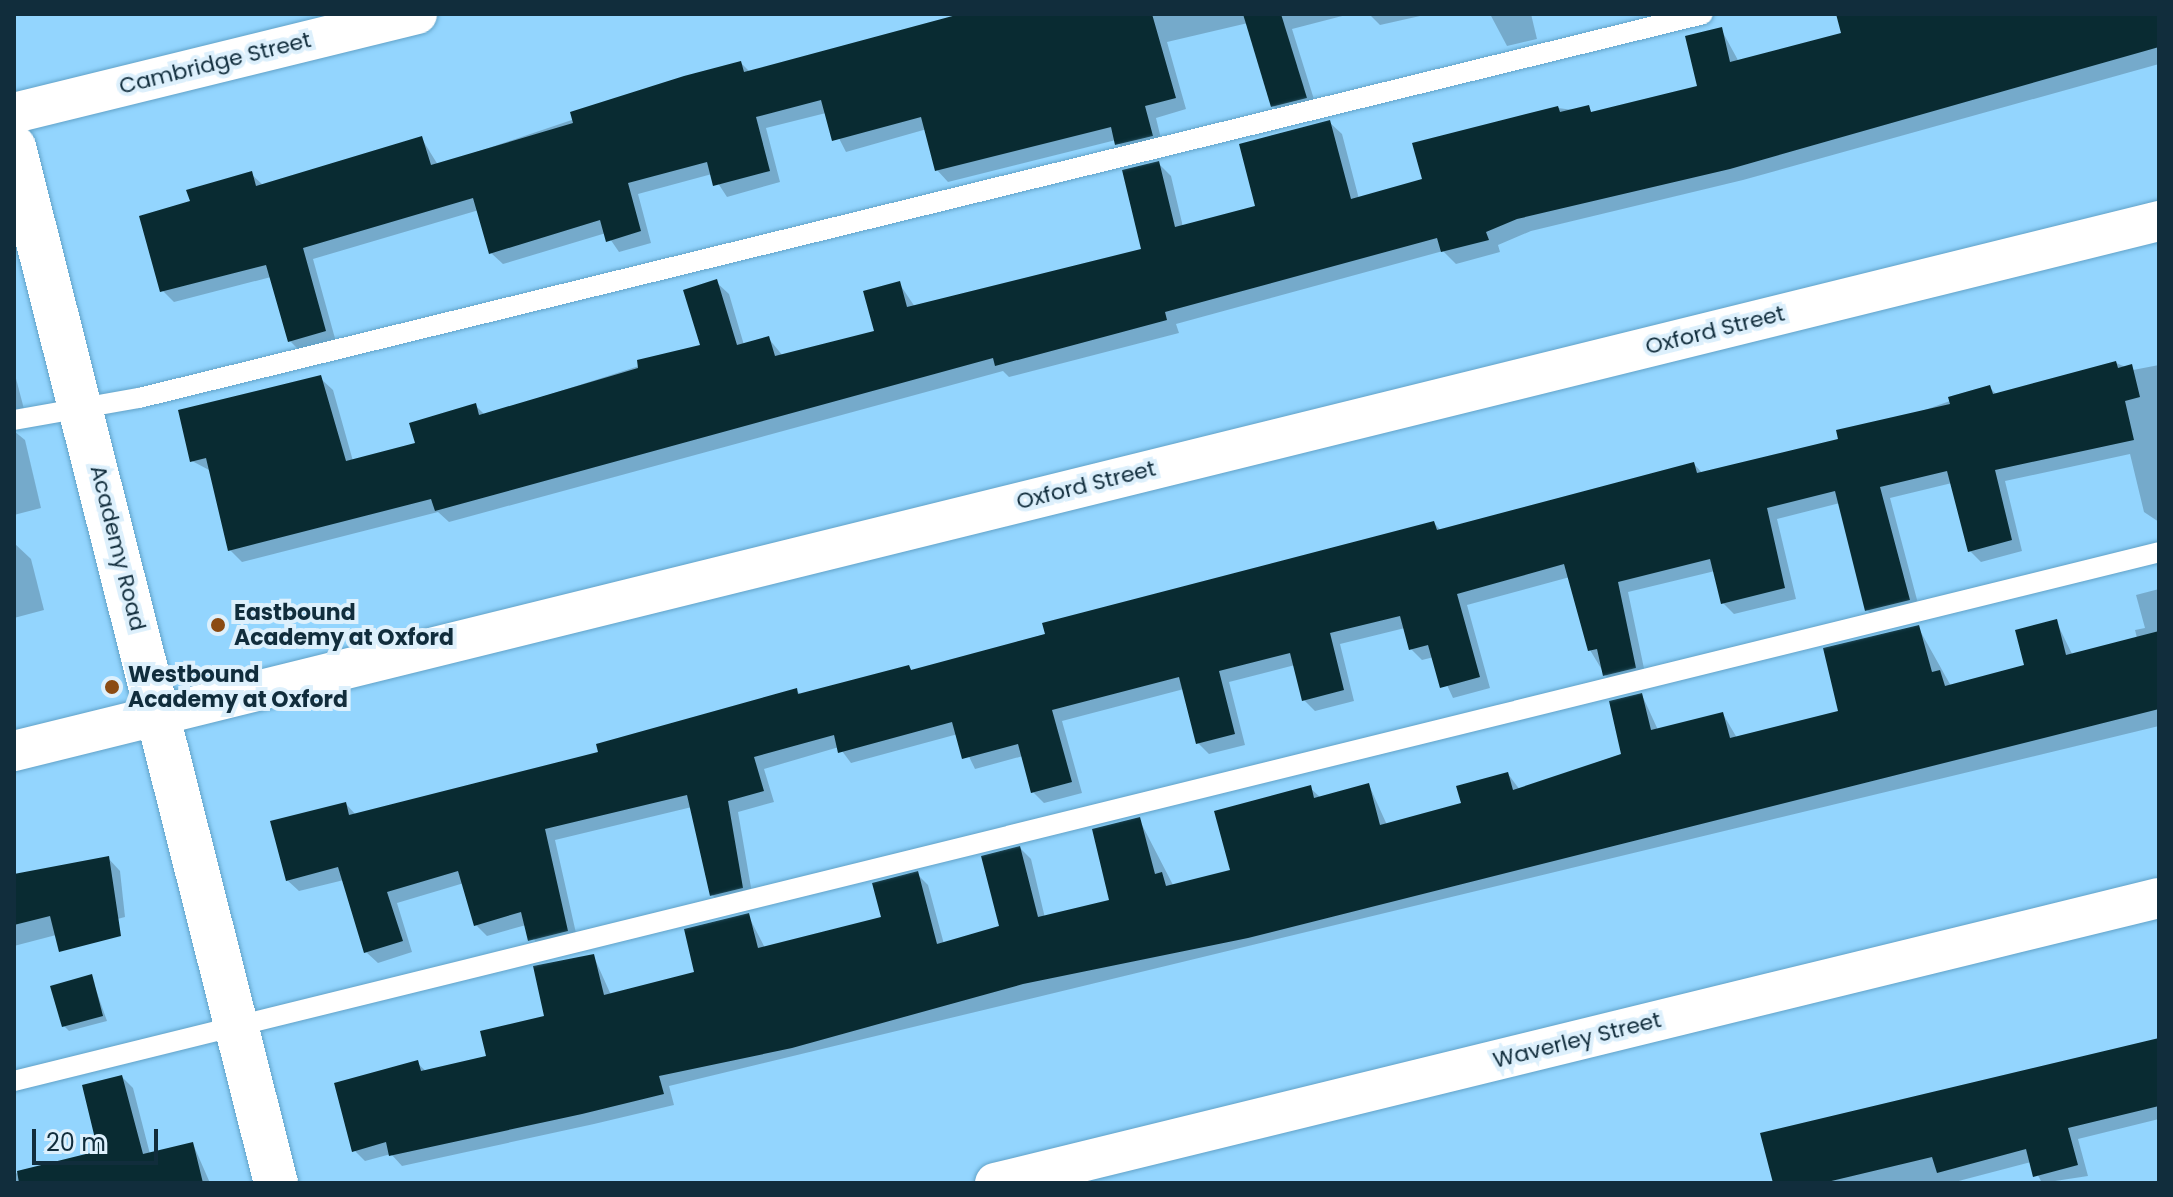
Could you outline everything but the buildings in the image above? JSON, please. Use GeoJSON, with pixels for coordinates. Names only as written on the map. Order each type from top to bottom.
{"type":"FeatureCollection","features":[{"type":"Feature","properties":{"kind":"main road","name":"Academy Road"},"geometry":{"type":"LineString","coordinates":[[14,147],[161,713],[276,1183]]}},
{"type":"Feature","properties":{"kind":"street","name":"Cambridge Street"},"geometry":{"type":"LineString","coordinates":[[14,113],[417,14]]}},
{"type":"Feature","properties":{"kind":"street","name":"Oxford Street"},"geometry":{"type":"LineString","coordinates":[[14,751],[2159,221]]}},
{"type":"Feature","properties":{"kind":"street","name":"Waverley Street"},"geometry":{"type":"LineString","coordinates":[[995,1183],[2159,898]]}},
{"type":"Feature","properties":{"kind":"lane"},"geometry":{"type":"LineString","coordinates":[[14,420],[82,407],[1703,14]]}},
{"type":"Feature","properties":{"kind":"lane"},"geometry":{"type":"LineString","coordinates":[[14,1081],[237,1023],[2159,552]]}},
{"type":"Feature","properties":{"kind":"place","name":"Eastbound Academy at Oxford"},"geometry":{"type":"Point","coordinates":[218,625]}},
{"type":"Feature","properties":{"kind":"place","name":"Westbound Academy at Oxford"},"geometry":{"type":"Point","coordinates":[112,687]}}]}
